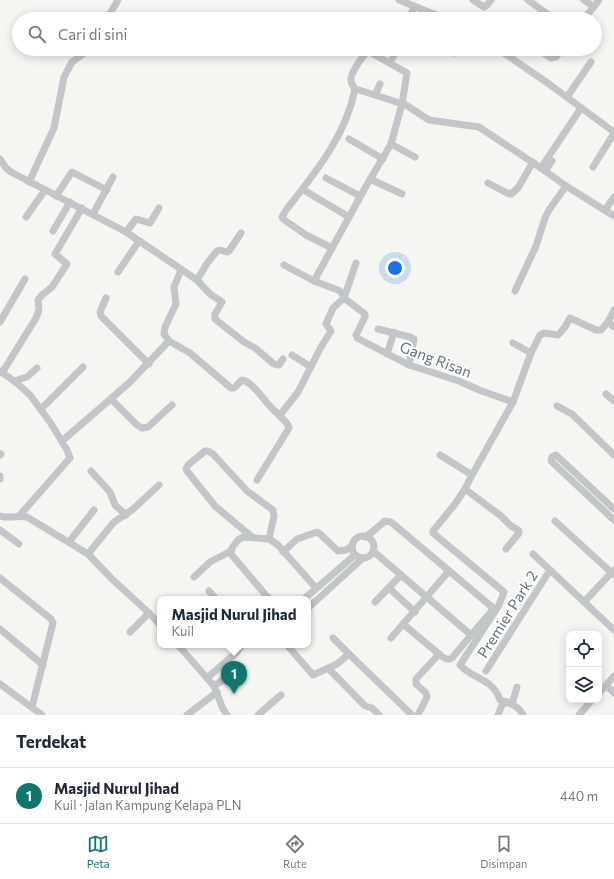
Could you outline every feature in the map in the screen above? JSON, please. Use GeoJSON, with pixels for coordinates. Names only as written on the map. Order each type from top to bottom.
{"type":"FeatureCollection","features":[{"type":"Feature","properties":{"kind":"street"},"geometry":{"type":"LineString","coordinates":[[111,12],[118,0]]}},
{"type":"Feature","properties":{"kind":"street"},"geometry":{"type":"LineString","coordinates":[[473,0],[484,7],[491,0]]}},
{"type":"Feature","properties":{"kind":"street"},"geometry":{"type":"LineString","coordinates":[[528,0],[544,12]]}},
{"type":"Feature","properties":{"kind":"street"},"geometry":{"type":"LineString","coordinates":[[584,0],[594,7]]}},
{"type":"Feature","properties":{"kind":"street"},"geometry":{"type":"LineString","coordinates":[[590,12],[599,0]]}},
{"type":"Feature","properties":{"kind":"street"},"geometry":{"type":"LineString","coordinates":[[403,1],[427,12]]}},
{"type":"Feature","properties":{"kind":"street"},"geometry":{"type":"LineString","coordinates":[[412,12],[414,7]]}},
{"type":"Feature","properties":{"kind":"street"},"geometry":{"type":"LineString","coordinates":[[29,182],[57,120],[64,76],[72,62],[81,56]]}},
{"type":"Feature","properties":{"kind":"street"},"geometry":{"type":"LineString","coordinates":[[332,248],[306,235],[282,219],[282,216],[333,146],[346,121],[353,104],[355,89],[351,82],[351,76],[363,56]]}},
{"type":"Feature","properties":{"kind":"street"},"geometry":{"type":"LineString","coordinates":[[314,281],[360,196],[391,144],[402,104],[407,73],[377,56]]}},
{"type":"Feature","properties":{"kind":"street"},"geometry":{"type":"LineString","coordinates":[[390,63],[394,56]]}},
{"type":"Feature","properties":{"kind":"street"},"geometry":{"type":"LineString","coordinates":[[508,56],[567,97],[614,133],[593,167]]}},
{"type":"Feature","properties":{"kind":"street"},"geometry":{"type":"LineString","coordinates":[[548,56],[551,58],[557,56]]}},
{"type":"Feature","properties":{"kind":"street"},"geometry":{"type":"LineString","coordinates":[[567,97],[591,62]]}},
{"type":"Feature","properties":{"kind":"street"},"geometry":{"type":"LineString","coordinates":[[375,95],[380,84]]}},
{"type":"Feature","properties":{"kind":"street"},"geometry":{"type":"LineString","coordinates":[[359,90],[402,104],[429,120],[479,127],[533,162],[566,186],[614,216]]}},
{"type":"Feature","properties":{"kind":"street"},"geometry":{"type":"LineString","coordinates":[[543,170],[581,108]]}},
{"type":"Feature","properties":{"kind":"street"},"geometry":{"type":"LineString","coordinates":[[349,139],[383,159]]}},
{"type":"Feature","properties":{"kind":"street"},"geometry":{"type":"LineString","coordinates":[[391,144],[416,157]]}},
{"type":"Feature","properties":{"kind":"street"},"geometry":{"type":"LineString","coordinates":[[0,160],[6,168],[29,182],[126,232],[197,280],[210,294],[222,302],[215,314],[215,318],[274,364],[279,365],[283,359]]}},
{"type":"Feature","properties":{"kind":"street"},"geometry":{"type":"LineString","coordinates":[[543,170],[552,161]]}},
{"type":"Feature","properties":{"kind":"street"},"geometry":{"type":"LineString","coordinates":[[488,183],[511,194],[518,188],[533,162]]}},
{"type":"Feature","properties":{"kind":"street"},"geometry":{"type":"LineString","coordinates":[[56,196],[72,172],[107,190]]}},
{"type":"Feature","properties":{"kind":"street"},"geometry":{"type":"LineString","coordinates":[[93,214],[113,177]]}},
{"type":"Feature","properties":{"kind":"street"},"geometry":{"type":"LineString","coordinates":[[326,178],[360,196]]}},
{"type":"Feature","properties":{"kind":"street"},"geometry":{"type":"LineString","coordinates":[[370,179],[402,194]]}},
{"type":"Feature","properties":{"kind":"street"},"geometry":{"type":"LineString","coordinates":[[515,291],[536,246],[545,218],[566,186]]}},
{"type":"Feature","properties":{"kind":"street"},"geometry":{"type":"LineString","coordinates":[[302,189],[349,217]]}},
{"type":"Feature","properties":{"kind":"street"},"geometry":{"type":"LineString","coordinates":[[26,217],[45,190]]}},
{"type":"Feature","properties":{"kind":"street"},"geometry":{"type":"LineString","coordinates":[[605,210],[614,197]]}},
{"type":"Feature","properties":{"kind":"street"},"geometry":{"type":"LineString","coordinates":[[53,231],[70,202]]}},
{"type":"Feature","properties":{"kind":"street"},"geometry":{"type":"LineString","coordinates":[[20,515],[69,460],[70,456],[62,441],[30,395],[1,372],[36,318],[39,310],[38,300],[52,287],[67,264],[55,254],[82,208]]}},
{"type":"Feature","properties":{"kind":"street"},"geometry":{"type":"LineString","coordinates":[[126,232],[136,219],[150,223],[159,208]]}},
{"type":"Feature","properties":{"kind":"street"},"geometry":{"type":"LineString","coordinates":[[197,280],[217,251],[229,251],[241,233]]}},
{"type":"Feature","properties":{"kind":"street"},"geometry":{"type":"LineString","coordinates":[[118,272],[139,241]]}},
{"type":"Feature","properties":{"kind":"street"},"geometry":{"type":"LineString","coordinates":[[280,415],[298,392],[331,331],[326,325],[333,308],[344,298],[356,263]]}},
{"type":"Feature","properties":{"kind":"street"},"geometry":{"type":"LineString","coordinates":[[284,265],[314,281],[338,290],[342,293],[344,298]]}},
{"type":"Feature","properties":{"kind":"street"},"geometry":{"type":"LineString","coordinates":[[181,270],[174,287],[176,304],[165,327],[164,334],[169,341],[190,353],[231,388],[234,388],[242,380],[246,381],[265,399],[288,425],[289,428],[257,480]]}},
{"type":"Feature","properties":{"kind":"street"},"geometry":{"type":"LineString","coordinates":[[0,322],[25,279]]}},
{"type":"Feature","properties":{"kind":"street"},"geometry":{"type":"LineString","coordinates":[[106,298],[100,312],[101,316],[149,364]]}},
{"type":"Feature","properties":{"kind":"street","name":"Gang Risan"},"geometry":{"type":"LineString","coordinates":[[344,298],[366,316],[356,335],[357,338],[409,365],[459,380],[479,390],[514,402]]}},
{"type":"Feature","properties":{"kind":"street"},"geometry":{"type":"LineString","coordinates":[[523,715],[521,710],[510,703],[500,700],[498,692],[489,684],[460,665],[499,605],[504,593],[433,533],[433,530],[455,504],[465,489],[514,402],[531,354],[541,334],[558,335],[570,318],[599,331],[608,322],[614,310]]}},
{"type":"Feature","properties":{"kind":"street"},"geometry":{"type":"LineString","coordinates":[[608,322],[614,327]]}},
{"type":"Feature","properties":{"kind":"street"},"geometry":{"type":"LineString","coordinates":[[378,329],[410,336],[414,339],[409,365]]}},
{"type":"Feature","properties":{"kind":"street"},"geometry":{"type":"LineString","coordinates":[[387,354],[394,332]]}},
{"type":"Feature","properties":{"kind":"street"},"geometry":{"type":"LineString","coordinates":[[62,441],[149,364],[169,341]]}},
{"type":"Feature","properties":{"kind":"street"},"geometry":{"type":"LineString","coordinates":[[513,343],[531,354]]}},
{"type":"Feature","properties":{"kind":"street"},"geometry":{"type":"LineString","coordinates":[[292,355],[311,367]]}},
{"type":"Feature","properties":{"kind":"street"},"geometry":{"type":"LineString","coordinates":[[41,409],[83,367]]}},
{"type":"Feature","properties":{"kind":"street"},"geometry":{"type":"LineString","coordinates":[[14,381],[27,377],[37,368]]}},
{"type":"Feature","properties":{"kind":"street"},"geometry":{"type":"LineString","coordinates":[[606,394],[614,401]]}},
{"type":"Feature","properties":{"kind":"street"},"geometry":{"type":"LineString","coordinates":[[111,399],[137,425],[142,428],[148,427],[172,405]]}},
{"type":"Feature","properties":{"kind":"street"},"geometry":{"type":"LineString","coordinates":[[557,406],[572,414],[614,455]]}},
{"type":"Feature","properties":{"kind":"street"},"geometry":{"type":"LineString","coordinates":[[252,537],[215,506],[187,471],[186,469],[188,465],[206,451],[213,454],[246,491],[273,510],[274,516],[269,539]]}},
{"type":"Feature","properties":{"kind":"street"},"geometry":{"type":"LineString","coordinates":[[440,455],[472,476]]}},
{"type":"Feature","properties":{"kind":"street"},"geometry":{"type":"LineString","coordinates":[[614,509],[556,455],[552,457],[551,462],[614,520]]}},
{"type":"Feature","properties":{"kind":"street"},"geometry":{"type":"LineString","coordinates":[[90,471],[110,492],[116,505],[126,515]]}},
{"type":"Feature","properties":{"kind":"street"},"geometry":{"type":"LineString","coordinates":[[88,554],[114,522],[126,515],[159,485]]}},
{"type":"Feature","properties":{"kind":"street"},"geometry":{"type":"LineString","coordinates":[[465,489],[519,531],[506,550]]}},
{"type":"Feature","properties":{"kind":"street"},"geometry":{"type":"LineString","coordinates":[[69,542],[94,510]]}},
{"type":"Feature","properties":{"kind":"street"},"geometry":{"type":"LineString","coordinates":[[0,516],[5,517],[20,515],[32,519],[88,554],[157,622]]}},
{"type":"Feature","properties":{"kind":"street"},"geometry":{"type":"LineString","coordinates":[[307,596],[351,551],[356,538],[369,536],[382,523],[388,521],[492,607],[491,612],[452,658],[448,660],[403,624]]}},
{"type":"Feature","properties":{"kind":"street"},"geometry":{"type":"LineString","coordinates":[[556,521],[613,573],[584,602]]}},
{"type":"Feature","properties":{"kind":"street"},"geometry":{"type":"LineString","coordinates":[[0,530],[19,544]]}},
{"type":"Feature","properties":{"kind":"street"},"geometry":{"type":"LineString","coordinates":[[283,552],[297,539],[317,532],[336,550],[351,551],[362,558]]}},
{"type":"Feature","properties":{"kind":"street"},"geometry":{"type":"LineString","coordinates":[[369,536],[374,544],[372,553]]}},
{"type":"Feature","properties":{"kind":"street"},"geometry":{"type":"LineString","coordinates":[[194,577],[210,562],[230,551],[238,540],[243,537],[252,537],[269,539],[278,545],[316,588]]}},
{"type":"Feature","properties":{"kind":"street"},"geometry":{"type":"LineString","coordinates":[[230,551],[233,557],[266,596]]}},
{"type":"Feature","properties":{"kind":"street"},"geometry":{"type":"LineString","coordinates":[[372,553],[380,557],[470,635]]}},
{"type":"Feature","properties":{"kind":"street"},"geometry":{"type":"LineString","coordinates":[[311,605],[362,558],[372,553]]}},
{"type":"Feature","properties":{"kind":"street","name":"Premier Park 2"},"geometry":{"type":"LineString","coordinates":[[532,554],[614,630]]}},
{"type":"Feature","properties":{"kind":"street","name":"Premier Park 2"},"geometry":{"type":"LineString","coordinates":[[486,672],[550,570]]}},
{"type":"Feature","properties":{"kind":"street"},"geometry":{"type":"LineString","coordinates":[[391,638],[449,571]]}},
{"type":"Feature","properties":{"kind":"street"},"geometry":{"type":"LineString","coordinates":[[375,602],[401,575]]}},
{"type":"Feature","properties":{"kind":"street"},"geometry":{"type":"LineString","coordinates":[[0,578],[51,619],[53,624],[32,707]]}},
{"type":"Feature","properties":{"kind":"street"},"geometry":{"type":"LineString","coordinates":[[389,588],[415,612]]}},
{"type":"Feature","properties":{"kind":"street"},"geometry":{"type":"LineString","coordinates":[[208,591],[213,596]]}},
{"type":"Feature","properties":{"kind":"street"},"geometry":{"type":"LineString","coordinates":[[130,632],[149,613]]}},
{"type":"Feature","properties":{"kind":"street"},"geometry":{"type":"LineString","coordinates":[[0,629],[43,665]]}},
{"type":"Feature","properties":{"kind":"street"},"geometry":{"type":"LineString","coordinates":[[333,638],[382,688],[412,715]]}},
{"type":"Feature","properties":{"kind":"street"},"geometry":{"type":"LineString","coordinates":[[181,648],[215,689],[227,715]]}},
{"type":"Feature","properties":{"kind":"street"},"geometry":{"type":"LineString","coordinates":[[207,678],[240,648]]}},
{"type":"Feature","properties":{"kind":"street"},"geometry":{"type":"LineString","coordinates":[[290,648],[313,675],[329,669],[348,654]]}},
{"type":"Feature","properties":{"kind":"street"},"geometry":{"type":"LineString","coordinates":[[418,715],[428,697],[426,693],[416,684],[416,679],[440,654]]}},
{"type":"Feature","properties":{"kind":"street"},"geometry":{"type":"LineString","coordinates":[[187,715],[242,667]]}},
{"type":"Feature","properties":{"kind":"street"},"geometry":{"type":"LineString","coordinates":[[329,669],[365,706],[372,708],[379,715]]}},
{"type":"Feature","properties":{"kind":"street"},"geometry":{"type":"LineString","coordinates":[[602,690],[614,676]]}},
{"type":"Feature","properties":{"kind":"street"},"geometry":{"type":"LineString","coordinates":[[0,684],[42,715]]}},
{"type":"Feature","properties":{"kind":"street"},"geometry":{"type":"LineString","coordinates":[[606,685],[614,693]]}},
{"type":"Feature","properties":{"kind":"street"},"geometry":{"type":"LineString","coordinates":[[510,703],[517,687]]}},
{"type":"Feature","properties":{"kind":"street"},"geometry":{"type":"LineString","coordinates":[[258,715],[281,695]]}},
{"type":"Feature","properties":{"kind":"street"},"geometry":{"type":"LineString","coordinates":[[498,715],[502,705],[510,703]]}},
{"type":"Feature","properties":{"kind":"street"},"geometry":{"type":"LineString","coordinates":[[580,715],[590,703]]}},
{"type":"Feature","properties":{"kind":"place","name":"Masjid Nurul Jihad"},"geometry":{"type":"Point","coordinates":[234,694]}}]}
